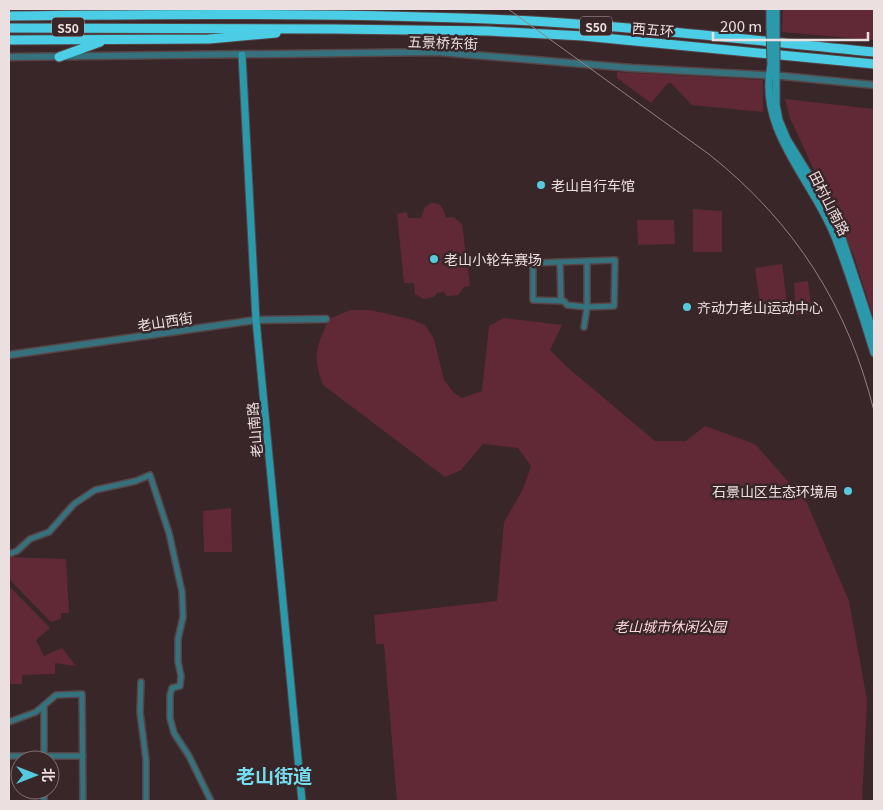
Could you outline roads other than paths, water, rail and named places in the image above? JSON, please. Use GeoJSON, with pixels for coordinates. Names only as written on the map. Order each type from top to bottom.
{"type":"FeatureCollection","features":[{"type":"Feature","properties":{"kind":"highway"},"geometry":{"type":"LineString","coordinates":[[254,9],[317,15]]}},
{"type":"Feature","properties":{"kind":"highway","name":"西五环"},"geometry":{"type":"LineString","coordinates":[[9,16],[317,15],[488,19],[583,24],[874,52]]}},
{"type":"Feature","properties":{"kind":"highway","name":"西五环"},"geometry":{"type":"LineString","coordinates":[[9,28],[334,28],[488,31],[583,36],[874,64]]}},
{"type":"Feature","properties":{"kind":"highway"},"geometry":{"type":"LineString","coordinates":[[9,40],[209,39],[334,28]]}},
{"type":"Feature","properties":{"kind":"highway"},"geometry":{"type":"LineString","coordinates":[[59,57],[107,39]]}},
{"type":"Feature","properties":{"kind":"main road"},"geometry":{"type":"LineString","coordinates":[[770,9],[774,28]]}},
{"type":"Feature","properties":{"kind":"main road"},"geometry":{"type":"LineString","coordinates":[[774,28],[776,9]]}},
{"type":"Feature","properties":{"kind":"main road","name":"田村山南路"},"geometry":{"type":"LineString","coordinates":[[774,28],[774,66],[770,105],[779,136],[817,199],[835,237],[874,353]]}},
{"type":"Feature","properties":{"kind":"main road","name":"老山南路"},"geometry":{"type":"LineString","coordinates":[[242,55],[256,320],[302,801]]}},
{"type":"Feature","properties":{"kind":"main road","name":"田村山南路"},"geometry":{"type":"LineString","coordinates":[[772,76],[779,120],[787,139],[814,183],[840,232],[874,335]]}},
{"type":"Feature","properties":{"kind":"street","name":"五景桥东街"},"geometry":{"type":"LineString","coordinates":[[9,57],[437,52],[874,85]]}},
{"type":"Feature","properties":{"kind":"street"},"geometry":{"type":"LineString","coordinates":[[614,260],[614,306],[587,307],[567,305],[561,301],[534,300],[532,263],[587,261],[614,260]]}},
{"type":"Feature","properties":{"kind":"street"},"geometry":{"type":"LineString","coordinates":[[584,327],[587,307],[587,261]]}},
{"type":"Feature","properties":{"kind":"street"},"geometry":{"type":"LineString","coordinates":[[560,262],[561,301]]}},
{"type":"Feature","properties":{"kind":"street","name":"老山西街"},"geometry":{"type":"LineString","coordinates":[[9,355],[256,320],[326,319]]}},
{"type":"Feature","properties":{"kind":"street"},"geometry":{"type":"LineString","coordinates":[[9,554],[30,539],[49,532],[74,504],[95,490],[136,481],[150,475],[169,533],[182,592],[183,617],[178,640],[178,662],[181,676],[180,686],[172,688],[170,695],[170,718],[174,733],[189,756],[211,801]]}},
{"type":"Feature","properties":{"kind":"street"},"geometry":{"type":"LineString","coordinates":[[141,682],[140,712],[146,760],[146,801]]}},
{"type":"Feature","properties":{"kind":"street"},"geometry":{"type":"LineString","coordinates":[[9,722],[36,712],[56,695],[82,694],[83,801]]}},
{"type":"Feature","properties":{"kind":"street"},"geometry":{"type":"LineString","coordinates":[[44,706],[44,750]]}},
{"type":"Feature","properties":{"kind":"street"},"geometry":{"type":"LineString","coordinates":[[60,757],[83,756]]}},
{"type":"Feature","properties":{"kind":"railway"},"geometry":{"type":"LineString","coordinates":[[508,9],[710,155],[768,209],[814,269],[833,302],[849,336],[863,373],[874,411]]}},
{"type":"Feature","properties":{"kind":"place","name":"老山自行车馆"},"geometry":{"type":"Point","coordinates":[541,185]}},
{"type":"Feature","properties":{"kind":"place","name":"老山小轮车赛场"},"geometry":{"type":"Point","coordinates":[434,259]}},
{"type":"Feature","properties":{"kind":"place","name":"齐动力老山运动中心"},"geometry":{"type":"Point","coordinates":[687,307]}},
{"type":"Feature","properties":{"kind":"place","name":"石景山区生态环境局"},"geometry":{"type":"Point","coordinates":[848,491]}},
{"type":"Feature","properties":{"kind":"district","name":"老山街道"},"geometry":{"type":"Point","coordinates":[274,774]}},
{"type":"Feature","properties":{"kind":"park label","name":"老山城市休闲公园"},"geometry":{"type":"Point","coordinates":[670,626]}}]}
